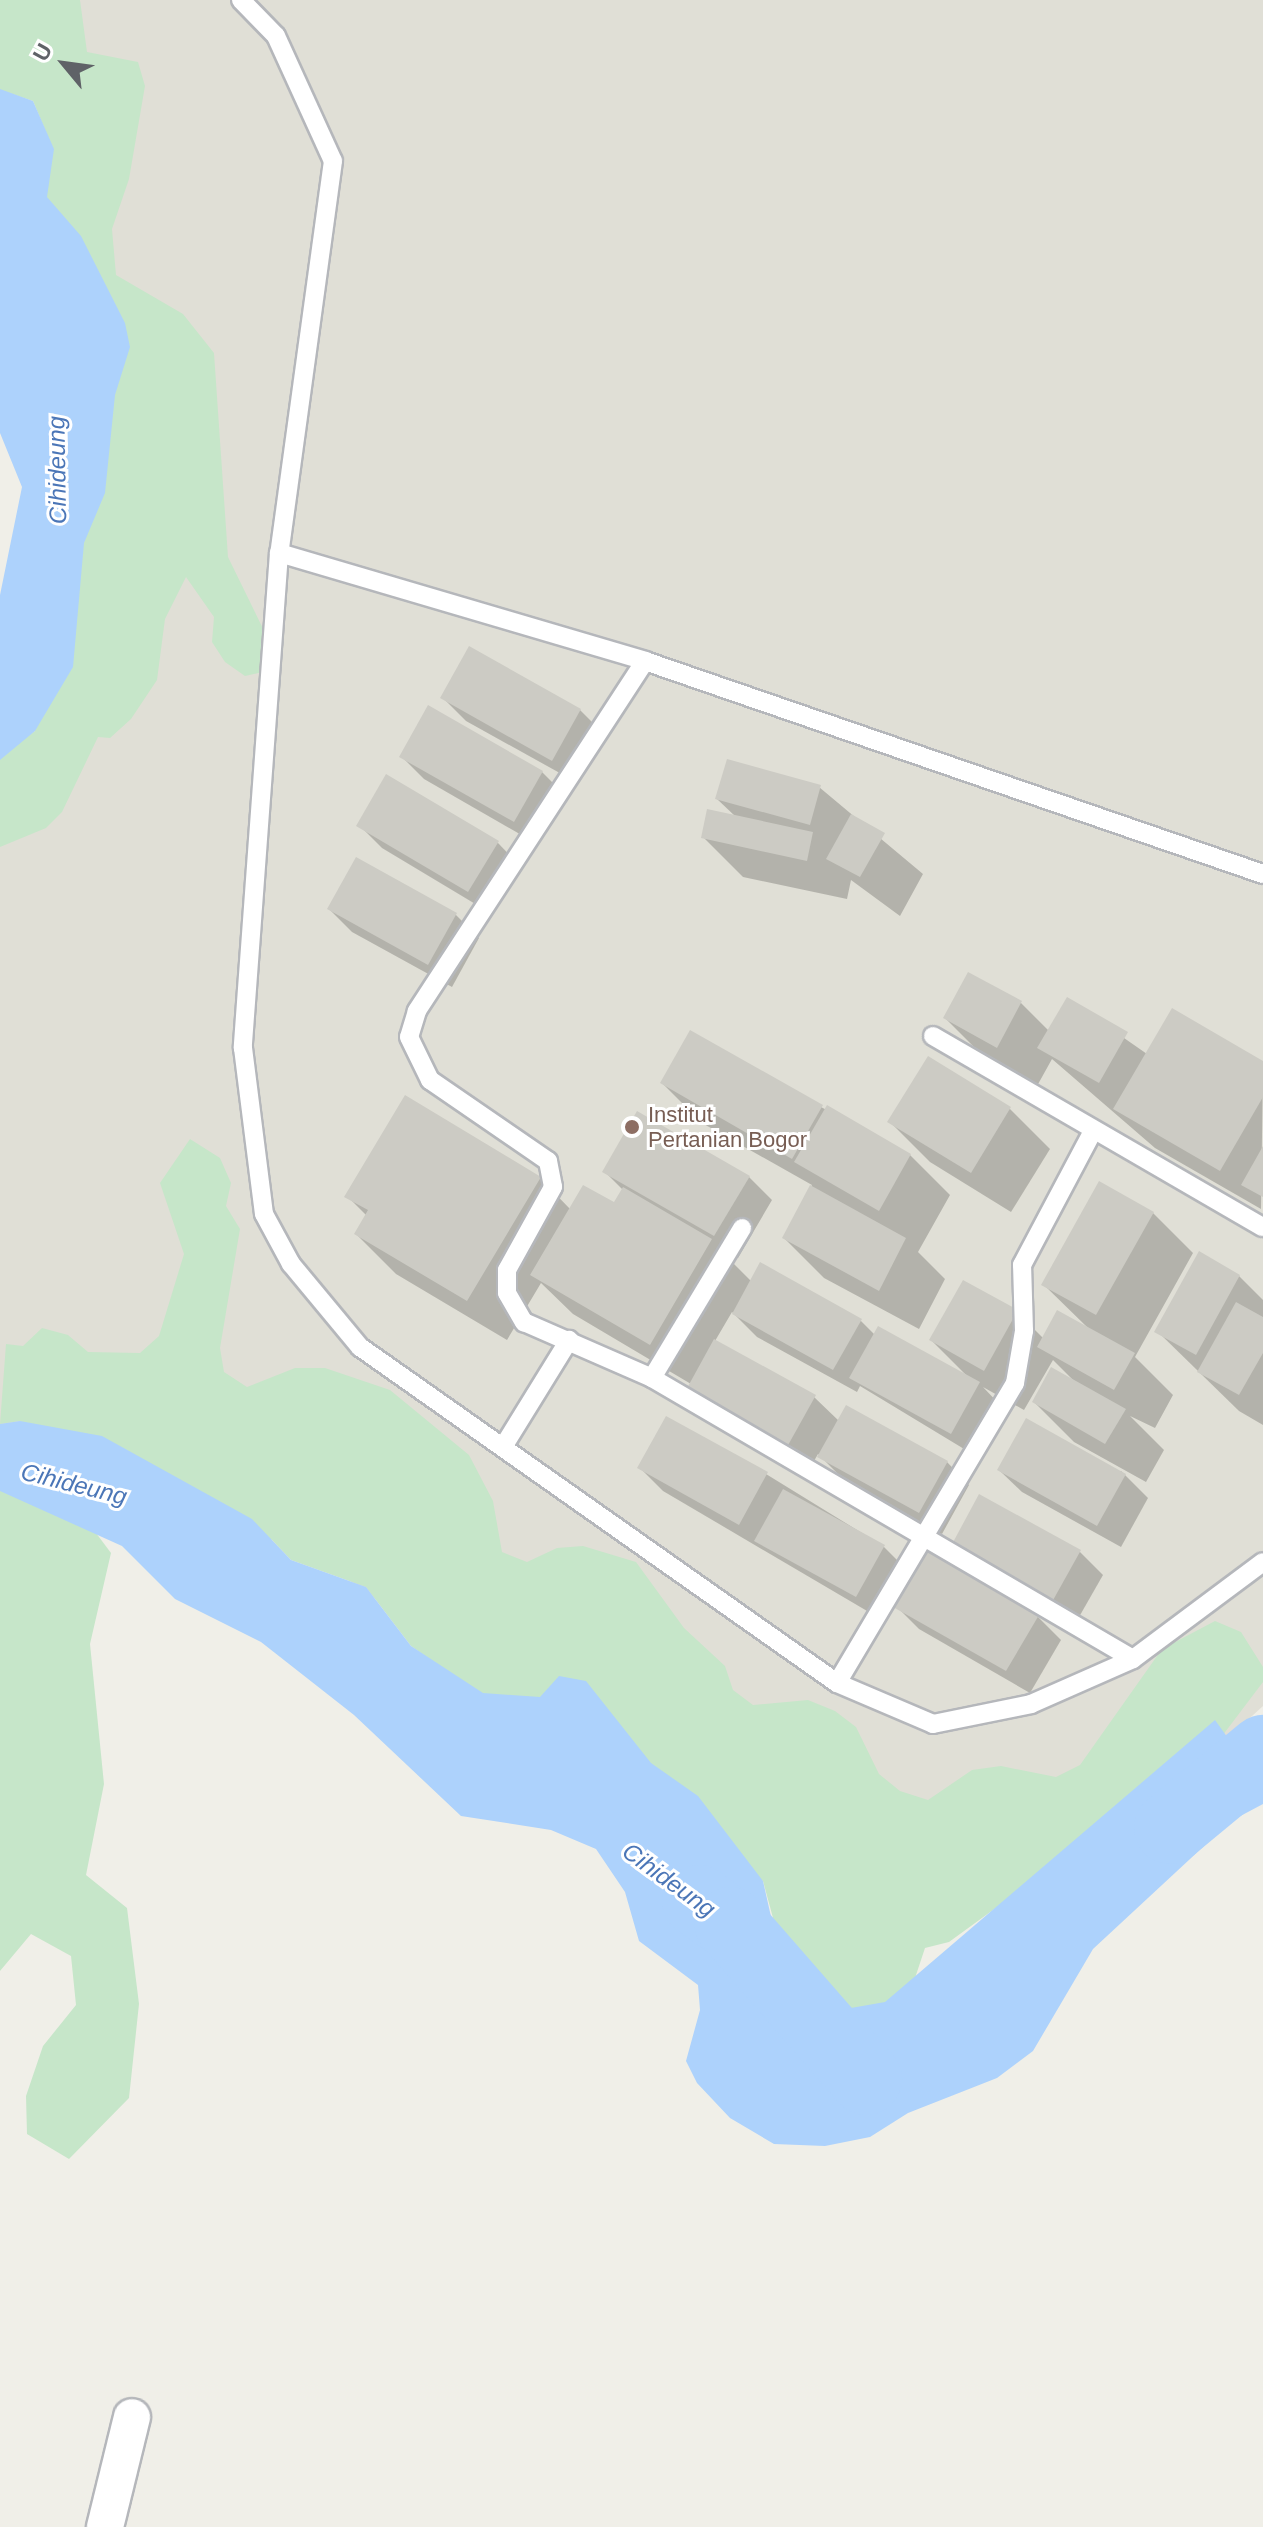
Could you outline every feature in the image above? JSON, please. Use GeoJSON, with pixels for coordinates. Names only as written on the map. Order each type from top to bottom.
{"type":"FeatureCollection","features":[{"type":"Feature","properties":{"kind":"street"},"geometry":{"type":"LineString","coordinates":[[105,2527],[132,2417]]}},
{"type":"Feature","properties":{"kind":"lane"},"geometry":{"type":"LineString","coordinates":[[241,0],[276,36],[333,161],[279,553],[243,1048],[264,1214],[291,1264],[360,1347],[837,1683],[933,1724],[969,1722],[1031,1704],[1133,1659],[1263,1562]]}},
{"type":"Feature","properties":{"kind":"lane"},"geometry":{"type":"LineString","coordinates":[[279,553],[645,661],[1263,874]]}},
{"type":"Feature","properties":{"kind":"lane"},"geometry":{"type":"LineString","coordinates":[[645,661],[417,1011],[409,1037],[430,1080],[548,1161],[553,1187],[507,1270],[507,1293],[524,1322],[652,1378],[1133,1659]]}},
{"type":"Feature","properties":{"kind":"lane"},"geometry":{"type":"LineString","coordinates":[[933,1036],[1263,1227]]}},
{"type":"Feature","properties":{"kind":"lane"},"geometry":{"type":"LineString","coordinates":[[837,1683],[1015,1383],[1024,1331],[1022,1265],[1093,1131]]}},
{"type":"Feature","properties":{"kind":"lane"},"geometry":{"type":"LineString","coordinates":[[652,1378],[742,1228]]}},
{"type":"Feature","properties":{"kind":"lane"},"geometry":{"type":"LineString","coordinates":[[503,1447],[569,1340]]}},
{"type":"Feature","properties":{"kind":"shaded area","name":"Institut Pertanian Bogor"},"geometry":{"type":"Polygon","coordinates":[[[0,0],[1263,0],[1263,1706],[1071,1881],[770,1871],[245,1508],[0,1438],[0,816],[101,709],[86,130],[0,0]]]}},
{"type":"Feature","properties":{"kind":"green space"},"geometry":{"type":"Polygon","coordinates":[[[0,0],[80,0],[87,52],[138,62],[145,86],[129,179],[112,229],[116,275],[183,314],[214,353],[228,557],[272,647],[267,671],[245,676],[225,662],[212,642],[214,617],[186,577],[165,619],[157,680],[131,719],[110,738],[98,737],[62,812],[46,828],[0,847],[0,752],[35,731],[47,173],[53,149],[33,101],[0,90],[0,0]]]}},
{"type":"Feature","properties":{"kind":"green space"},"geometry":{"type":"Polygon","coordinates":[[[190,1139],[220,1158],[231,1183],[226,1206],[240,1229],[220,1348],[224,1372],[247,1387],[295,1368],[325,1368],[390,1390],[469,1455],[493,1501],[502,1552],[527,1562],[557,1548],[583,1546],[636,1562],[684,1628],[725,1666],[733,1690],[753,1705],[808,1700],[835,1711],[856,1727],[879,1774],[900,1791],[928,1800],[972,1770],[1001,1766],[1056,1777],[1080,1765],[1162,1649],[1215,1621],[1241,1632],[1263,1667],[1263,1682],[1210,1752],[949,1942],[925,1948],[905,2008],[834,2011],[803,1996],[789,1977],[763,1881],[534,1725],[470,1702],[459,1680],[411,1646],[366,1587],[291,1560],[272,1540],[20,1421],[0,1424],[6,1344],[23,1346],[42,1328],[68,1335],[88,1352],[140,1353],[159,1336],[184,1254],[160,1183],[190,1139]]]}},
{"type":"Feature","properties":{"kind":"green space"},"geometry":{"type":"Polygon","coordinates":[[[0,1485],[81,1513],[111,1553],[90,1644],[104,1784],[86,1875],[127,1908],[139,2004],[129,2098],[69,2159],[27,2134],[26,2096],[43,2046],[76,2005],[71,1956],[31,1934],[0,1971],[0,1485]]]}},
{"type":"Feature","properties":{"kind":"water"},"geometry":{"type":"Polygon","coordinates":[[[0,89],[33,101],[54,149],[47,197],[81,236],[125,323],[130,347],[115,395],[105,493],[84,543],[73,667],[35,731],[0,760],[0,595],[22,487],[0,433],[0,89]]]}},
{"type":"Feature","properties":{"kind":"water"},"geometry":{"type":"Polygon","coordinates":[[[20,1421],[102,1436],[252,1519],[291,1560],[366,1587],[411,1646],[483,1693],[540,1697],[559,1676],[586,1681],[651,1763],[698,1796],[763,1881],[774,1930],[768,1977],[774,2001],[834,2011],[885,2002],[1215,1720],[1263,1787],[1263,1804],[1231,1821],[1093,1949],[1033,2051],[997,2078],[908,2113],[870,2137],[825,2146],[774,2144],[730,2118],[697,2083],[686,2061],[700,2010],[698,1985],[639,1941],[625,1892],[596,1849],[551,1830],[461,1816],[354,1715],[261,1642],[175,1599],[122,1546],[0,1491],[0,1424],[20,1421]]]}},
{"type":"Feature","properties":{"kind":"building"},"geometry":{"type":"Polygon","coordinates":[[[469,646],[581,709],[552,761],[440,698],[469,646]]]}},
{"type":"Feature","properties":{"kind":"building"},"geometry":{"type":"Polygon","coordinates":[[[428,705],[543,771],[514,822],[399,757],[428,705]]]}},
{"type":"Feature","properties":{"kind":"building"},"geometry":{"type":"Polygon","coordinates":[[[727,759],[821,785],[810,825],[715,799],[727,759]]]}},
{"type":"Feature","properties":{"kind":"building"},"geometry":{"type":"Polygon","coordinates":[[[386,774],[499,841],[468,892],[356,826],[386,774]]]}},
{"type":"Feature","properties":{"kind":"building"},"geometry":{"type":"Polygon","coordinates":[[[707,809],[813,832],[807,861],[701,838],[707,809]]]}},
{"type":"Feature","properties":{"kind":"building"},"geometry":{"type":"Polygon","coordinates":[[[851,814],[885,833],[860,877],[826,859],[851,814]]]}},
{"type":"Feature","properties":{"kind":"building"},"geometry":{"type":"Polygon","coordinates":[[[356,857],[457,913],[428,965],[327,909],[356,857]]]}},
{"type":"Feature","properties":{"kind":"building"},"geometry":{"type":"Polygon","coordinates":[[[968,972],[1022,1001],[997,1048],[943,1018],[968,972]]]}},
{"type":"Feature","properties":{"kind":"building"},"geometry":{"type":"Polygon","coordinates":[[[1067,997],[1128,1032],[1099,1083],[1037,1048],[1067,997]]]}},
{"type":"Feature","properties":{"kind":"building"},"geometry":{"type":"Polygon","coordinates":[[[1172,1008],[1263,1061],[1263,1097],[1220,1171],[1113,1109],[1172,1008]]]}},
{"type":"Feature","properties":{"kind":"building"},"geometry":{"type":"Polygon","coordinates":[[[690,1030],[823,1105],[792,1159],[660,1083],[690,1030]]]}},
{"type":"Feature","properties":{"kind":"building"},"geometry":{"type":"Polygon","coordinates":[[[928,1056],[1011,1107],[971,1173],[887,1122],[928,1056]]]}},
{"type":"Feature","properties":{"kind":"building"},"geometry":{"type":"Polygon","coordinates":[[[405,1095],[541,1177],[467,1301],[354,1234],[368,1210],[344,1197],[405,1095]]]}},
{"type":"Feature","properties":{"kind":"building"},"geometry":{"type":"Polygon","coordinates":[[[827,1105],[911,1154],[879,1211],[794,1162],[827,1105]]]}},
{"type":"Feature","properties":{"kind":"building"},"geometry":{"type":"Polygon","coordinates":[[[637,1111],[750,1176],[714,1236],[602,1172],[637,1111]]]}},
{"type":"Feature","properties":{"kind":"building"},"geometry":{"type":"Polygon","coordinates":[[[1263,1146],[1263,1197],[1241,1185],[1263,1146]]]}},
{"type":"Feature","properties":{"kind":"building"},"geometry":{"type":"Polygon","coordinates":[[[1099,1181],[1154,1212],[1096,1315],[1041,1285],[1099,1181]]]}},
{"type":"Feature","properties":{"kind":"building"},"geometry":{"type":"Polygon","coordinates":[[[583,1185],[614,1202],[623,1187],[712,1239],[650,1345],[530,1275],[583,1185]]]}},
{"type":"Feature","properties":{"kind":"building"},"geometry":{"type":"Polygon","coordinates":[[[810,1185],[906,1238],[879,1291],[782,1238],[810,1185]]]}},
{"type":"Feature","properties":{"kind":"building"},"geometry":{"type":"Polygon","coordinates":[[[1199,1251],[1240,1275],[1196,1355],[1154,1332],[1199,1251]]]}},
{"type":"Feature","properties":{"kind":"building"},"geometry":{"type":"Polygon","coordinates":[[[760,1262],[862,1319],[833,1370],[732,1314],[760,1262]]]}},
{"type":"Feature","properties":{"kind":"building"},"geometry":{"type":"Polygon","coordinates":[[[963,1280],[1018,1310],[984,1371],[929,1340],[963,1280]]]}},
{"type":"Feature","properties":{"kind":"building"},"geometry":{"type":"Polygon","coordinates":[[[1236,1302],[1263,1317],[1263,1353],[1239,1395],[1197,1372],[1236,1302]]]}},
{"type":"Feature","properties":{"kind":"building"},"geometry":{"type":"Polygon","coordinates":[[[1057,1310],[1135,1353],[1114,1390],[1037,1347],[1057,1310]]]}},
{"type":"Feature","properties":{"kind":"building"},"geometry":{"type":"Polygon","coordinates":[[[878,1326],[980,1382],[951,1434],[849,1378],[878,1326]]]}},
{"type":"Feature","properties":{"kind":"building"},"geometry":{"type":"Polygon","coordinates":[[[714,1339],[816,1395],[787,1447],[686,1390],[714,1339]]]}},
{"type":"Feature","properties":{"kind":"building"},"geometry":{"type":"Polygon","coordinates":[[[1051,1367],[1126,1409],[1105,1444],[1032,1402],[1051,1367]]]}},
{"type":"Feature","properties":{"kind":"building"},"geometry":{"type":"Polygon","coordinates":[[[846,1405],[948,1461],[919,1513],[817,1457],[846,1405]]]}},
{"type":"Feature","properties":{"kind":"building"},"geometry":{"type":"Polygon","coordinates":[[[666,1416],[768,1472],[739,1525],[637,1468],[666,1416]]]}},
{"type":"Feature","properties":{"kind":"building"},"geometry":{"type":"Polygon","coordinates":[[[1026,1418],[1126,1474],[1097,1526],[997,1470],[1026,1418]]]}},
{"type":"Feature","properties":{"kind":"building"},"geometry":{"type":"Polygon","coordinates":[[[783,1489],[885,1545],[856,1597],[754,1541],[783,1489]]]}},
{"type":"Feature","properties":{"kind":"building"},"geometry":{"type":"Polygon","coordinates":[[[979,1494],[1081,1550],[1052,1602],[951,1546],[979,1494]]]}},
{"type":"Feature","properties":{"kind":"building"},"geometry":{"type":"Polygon","coordinates":[[[925,1550],[1039,1615],[1006,1671],[893,1607],[925,1550]]]}},
{"type":"Feature","properties":{"kind":"waterway","name":"Cihideung"},"geometry":{"type":"LineString","coordinates":[[1170,1828],[1263,1751]]}},
{"type":"Feature","properties":{"kind":"waterway","name":"Cihideung"},"geometry":{"type":"LineString","coordinates":[[698,1901],[730,1923],[866,2079]]}},
{"type":"Feature","properties":{"kind":"place","name":"Institut Pertanian Bogor"},"geometry":{"type":"Point","coordinates":[632,1127]}}]}
